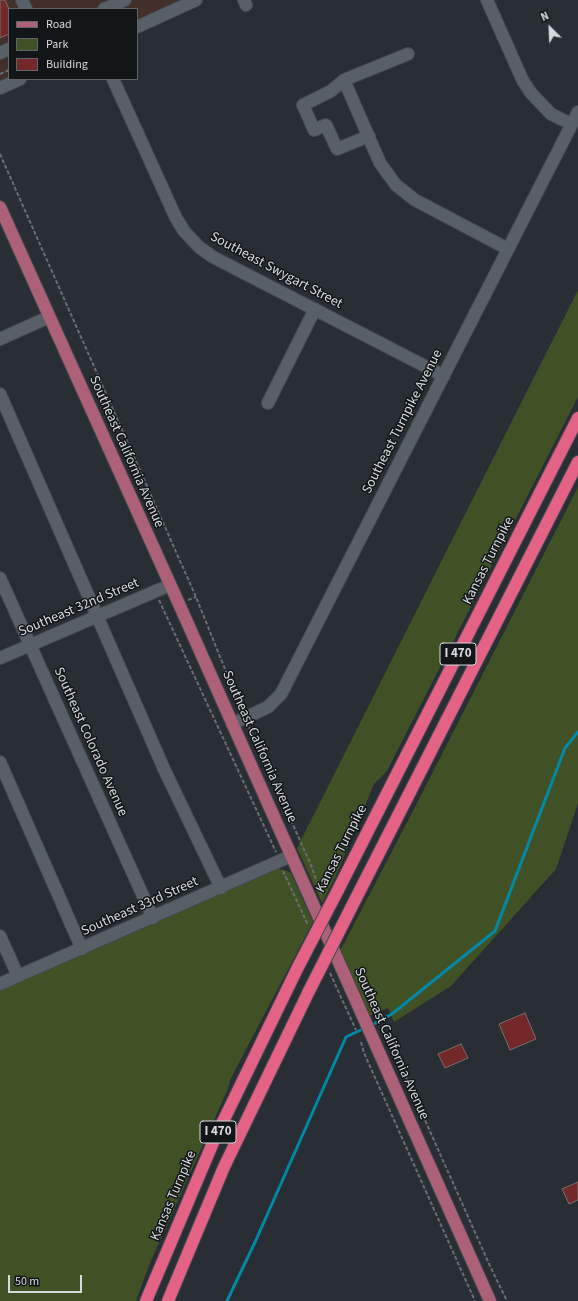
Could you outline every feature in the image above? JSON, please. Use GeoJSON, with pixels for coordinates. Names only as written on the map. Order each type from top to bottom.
{"type":"FeatureCollection","features":[{"type":"Feature","properties":{"kind":"highway","name":"Kansas Turnpike"},"geometry":{"type":"LineString","coordinates":[[146,1301],[215,1138],[298,967],[578,418]]}},
{"type":"Feature","properties":{"kind":"highway","name":"I 470"},"geometry":{"type":"LineString","coordinates":[[168,1301],[224,1167],[309,991],[578,462]]}},
{"type":"Feature","properties":{"kind":"main road","name":"Southeast California Avenue"},"geometry":{"type":"LineString","coordinates":[[0,207],[356,1003],[379,1042],[490,1301]]}},
{"type":"Feature","properties":{"kind":"street"},"geometry":{"type":"LineString","coordinates":[[106,8],[124,0]]}},
{"type":"Feature","properties":{"kind":"street"},"geometry":{"type":"LineString","coordinates":[[138,27],[196,0]]}},
{"type":"Feature","properties":{"kind":"street"},"geometry":{"type":"LineString","coordinates":[[487,0],[523,81],[531,93],[552,114],[571,124]]}},
{"type":"Feature","properties":{"kind":"street"},"geometry":{"type":"LineString","coordinates":[[369,136],[337,149],[326,125],[314,130],[303,105],[331,91],[344,80],[408,54]]}},
{"type":"Feature","properties":{"kind":"street"},"geometry":{"type":"LineString","coordinates":[[0,88],[18,80]]}},
{"type":"Feature","properties":{"kind":"street","name":"Southeast Swygart Street"},"geometry":{"type":"LineString","coordinates":[[113,80],[176,218],[193,242],[213,257],[444,376]]}},
{"type":"Feature","properties":{"kind":"street"},"geometry":{"type":"LineString","coordinates":[[344,80],[387,175],[405,193],[508,249]]}},
{"type":"Feature","properties":{"kind":"street","name":"Southeast Turnpike Avenue"},"geometry":{"type":"LineString","coordinates":[[232,724],[268,707],[281,694],[578,112]]}},
{"type":"Feature","properties":{"kind":"street"},"geometry":{"type":"LineString","coordinates":[[268,403],[315,309]]}},
{"type":"Feature","properties":{"kind":"street"},"geometry":{"type":"LineString","coordinates":[[0,338],[49,316]]}},
{"type":"Feature","properties":{"kind":"street"},"geometry":{"type":"LineString","coordinates":[[0,394],[164,769],[221,888]]}},
{"type":"Feature","properties":{"kind":"street","name":"Southeast Colorado Avenue"},"geometry":{"type":"LineString","coordinates":[[0,578],[153,918]]}},
{"type":"Feature","properties":{"kind":"street","name":"Southeast 32nd Street"},"geometry":{"type":"LineString","coordinates":[[0,658],[170,585]]}},
{"type":"Feature","properties":{"kind":"street"},"geometry":{"type":"LineString","coordinates":[[0,762],[82,949]]}},
{"type":"Feature","properties":{"kind":"street","name":"Southeast 33rd Street"},"geometry":{"type":"LineString","coordinates":[[0,984],[291,856]]}},
{"type":"Feature","properties":{"kind":"street"},"geometry":{"type":"LineString","coordinates":[[0,936],[18,976]]}},
{"type":"Feature","properties":{"kind":"path"},"geometry":{"type":"LineString","coordinates":[[0,154],[196,597],[245,718],[311,865],[322,895]]}},
{"type":"Feature","properties":{"kind":"path"},"geometry":{"type":"LineString","coordinates":[[163,611],[280,861],[309,929]]}},
{"type":"Feature","properties":{"kind":"path"},"geometry":{"type":"LineString","coordinates":[[328,970],[354,1026]]}},
{"type":"Feature","properties":{"kind":"path"},"geometry":{"type":"LineString","coordinates":[[360,1038],[364,1053],[475,1301]]}},
{"type":"Feature","properties":{"kind":"path"},"geometry":{"type":"LineString","coordinates":[[379,1042],[392,1046],[507,1301]]}},
{"type":"Feature","properties":{"kind":"shaded area"},"geometry":{"type":"Polygon","coordinates":[[[0,0],[183,0],[138,21],[138,8],[8,8],[8,78],[0,82],[0,0]]]}},
{"type":"Feature","properties":{"kind":"green space"},"geometry":{"type":"Polygon","coordinates":[[[578,290],[578,397],[387,771],[374,784],[335,878],[322,903],[297,848],[578,290]]]}},
{"type":"Feature","properties":{"kind":"green space"},"geometry":{"type":"Polygon","coordinates":[[[578,487],[578,803],[556,869],[451,986],[394,1022],[388,1008],[369,1016],[340,951],[578,487]]]}},
{"type":"Feature","properties":{"kind":"green space"},"geometry":{"type":"Polygon","coordinates":[[[278,869],[291,873],[313,922],[231,1078],[227,1091],[150,1263],[136,1301],[0,1301],[0,991],[278,869]]]}},
{"type":"Feature","properties":{"kind":"building"},"geometry":{"type":"Polygon","coordinates":[[[0,0],[5,0],[9,8],[8,34],[0,38],[0,0]]]}},
{"type":"Feature","properties":{"kind":"building"},"geometry":{"type":"Polygon","coordinates":[[[525,1013],[536,1039],[510,1050],[499,1024],[525,1013]]]}},
{"type":"Feature","properties":{"kind":"building"},"geometry":{"type":"Polygon","coordinates":[[[461,1044],[468,1058],[445,1068],[438,1054],[461,1044]]]}},
{"type":"Feature","properties":{"kind":"building"},"geometry":{"type":"Polygon","coordinates":[[[578,1182],[578,1200],[569,1204],[562,1189],[578,1182]]]}},
{"type":"Feature","properties":{"kind":"waterway"},"geometry":{"type":"LineString","coordinates":[[370,1026],[392,1014],[495,931],[565,748],[578,732]]}},
{"type":"Feature","properties":{"kind":"waterway"},"geometry":{"type":"LineString","coordinates":[[227,1301],[256,1240],[346,1037],[365,1028]]}}]}
